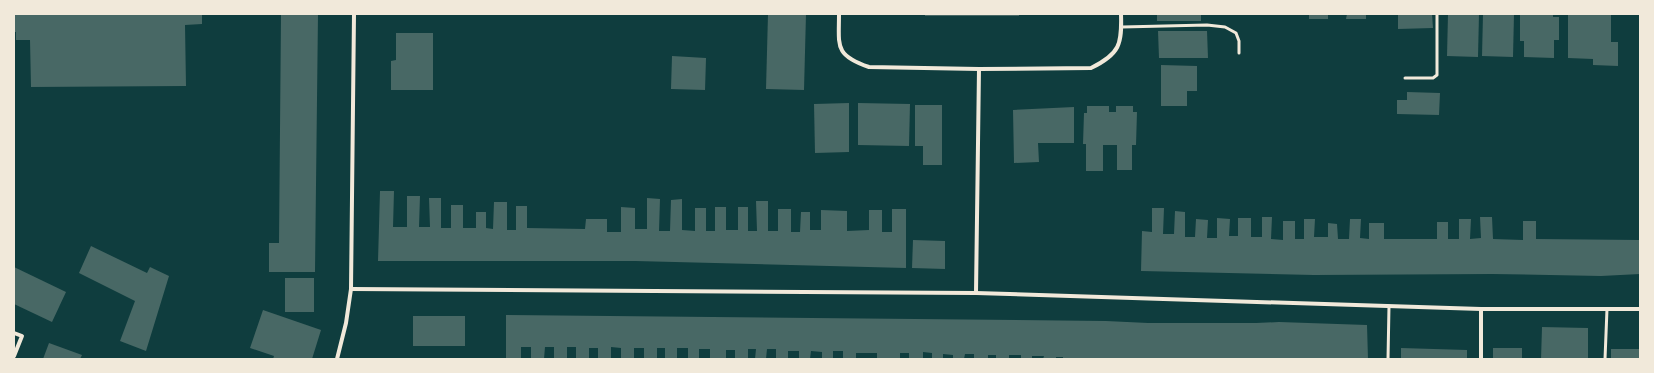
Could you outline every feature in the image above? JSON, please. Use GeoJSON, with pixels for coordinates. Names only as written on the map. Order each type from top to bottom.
{"type":"FeatureCollection","features":[{"type":"Feature","properties":{"kind":"street"},"geometry":{"type":"LineString","coordinates":[[338,359],[346,323],[351,289],[354,14]]}},
{"type":"Feature","properties":{"kind":"street"},"geometry":{"type":"LineString","coordinates":[[839,14],[839,47],[845,54],[859,64],[869,67],[979,69],[1091,68],[1105,61],[1116,50],[1122,35],[1121,14]]}},
{"type":"Feature","properties":{"kind":"street"},"geometry":{"type":"LineString","coordinates":[[976,293],[979,69]]}},
{"type":"Feature","properties":{"kind":"street"},"geometry":{"type":"LineString","coordinates":[[351,289],[976,293],[1389,306],[1640,309]]}},
{"type":"Feature","properties":{"kind":"street"},"geometry":{"type":"LineString","coordinates":[[1480,359],[1481,308]]}},
{"type":"Feature","properties":{"kind":"street"},"geometry":{"type":"LineString","coordinates":[[14,333],[22,336],[14,356]]}},
{"type":"Feature","properties":{"kind":"lane"},"geometry":{"type":"LineString","coordinates":[[1405,78],[1433,78],[1437,75],[1437,14]]}},
{"type":"Feature","properties":{"kind":"lane"},"geometry":{"type":"LineString","coordinates":[[1122,27],[1207,25],[1225,27],[1236,33],[1239,41],[1239,53]]}},
{"type":"Feature","properties":{"kind":"lane"},"geometry":{"type":"LineString","coordinates":[[1388,359],[1389,306]]}},
{"type":"Feature","properties":{"kind":"lane"},"geometry":{"type":"LineString","coordinates":[[1605,359],[1607,309]]}},
{"type":"Feature","properties":{"kind":"building"},"geometry":{"type":"Polygon","coordinates":[[[14,14],[202,14],[202,24],[185,25],[186,86],[31,87],[30,40],[16,40],[16,32],[14,32],[14,14]]]}},
{"type":"Feature","properties":{"kind":"building"},"geometry":{"type":"Polygon","coordinates":[[[281,14],[318,14],[315,272],[269,272],[269,243],[279,243],[281,14]]]}},
{"type":"Feature","properties":{"kind":"building"},"geometry":{"type":"Polygon","coordinates":[[[768,14],[806,14],[804,90],[766,89],[768,14]]]}},
{"type":"Feature","properties":{"kind":"building"},"geometry":{"type":"Polygon","coordinates":[[[925,14],[1019,14],[1019,16],[925,16],[925,14]]]}},
{"type":"Feature","properties":{"kind":"building"},"geometry":{"type":"Polygon","coordinates":[[[1157,14],[1201,14],[1201,21],[1157,21],[1157,14]]]}},
{"type":"Feature","properties":{"kind":"building"},"geometry":{"type":"Polygon","coordinates":[[[1309,14],[1328,14],[1328,19],[1309,19],[1309,14]]]}},
{"type":"Feature","properties":{"kind":"building"},"geometry":{"type":"Polygon","coordinates":[[[1347,14],[1366,14],[1366,19],[1346,19],[1347,14]]]}},
{"type":"Feature","properties":{"kind":"building"},"geometry":{"type":"Polygon","coordinates":[[[1398,14],[1432,14],[1433,28],[1398,29],[1398,14]]]}},
{"type":"Feature","properties":{"kind":"building"},"geometry":{"type":"Polygon","coordinates":[[[1448,14],[1479,14],[1478,57],[1447,56],[1448,14]]]}},
{"type":"Feature","properties":{"kind":"building"},"geometry":{"type":"Polygon","coordinates":[[[1483,14],[1514,14],[1513,57],[1482,56],[1483,14]]]}},
{"type":"Feature","properties":{"kind":"building"},"geometry":{"type":"Polygon","coordinates":[[[1520,14],[1553,14],[1553,17],[1559,17],[1559,40],[1554,40],[1554,58],[1524,57],[1524,41],[1520,41],[1520,14]]]}},
{"type":"Feature","properties":{"kind":"building"},"geometry":{"type":"Polygon","coordinates":[[[1568,14],[1611,14],[1611,42],[1618,42],[1618,66],[1593,65],[1593,59],[1568,58],[1568,14]]]}},
{"type":"Feature","properties":{"kind":"building"},"geometry":{"type":"Polygon","coordinates":[[[1158,31],[1207,31],[1208,58],[1159,58],[1158,31]]]}},
{"type":"Feature","properties":{"kind":"building"},"geometry":{"type":"Polygon","coordinates":[[[396,33],[433,33],[433,90],[391,90],[391,61],[396,60],[396,33]]]}},
{"type":"Feature","properties":{"kind":"building"},"geometry":{"type":"Polygon","coordinates":[[[672,56],[706,58],[705,90],[671,89],[672,56]]]}},
{"type":"Feature","properties":{"kind":"building"},"geometry":{"type":"Polygon","coordinates":[[[1161,65],[1197,66],[1197,91],[1187,91],[1187,106],[1161,106],[1161,65]]]}},
{"type":"Feature","properties":{"kind":"building"},"geometry":{"type":"Polygon","coordinates":[[[1407,92],[1440,93],[1439,115],[1397,114],[1397,100],[1407,100],[1407,92]]]}},
{"type":"Feature","properties":{"kind":"building"},"geometry":{"type":"Polygon","coordinates":[[[849,103],[849,152],[815,153],[814,104],[849,103]]]}},
{"type":"Feature","properties":{"kind":"building"},"geometry":{"type":"Polygon","coordinates":[[[858,103],[910,104],[909,146],[858,145],[858,103]]]}},
{"type":"Feature","properties":{"kind":"building"},"geometry":{"type":"Polygon","coordinates":[[[915,105],[942,105],[942,165],[923,165],[923,146],[915,146],[915,105]]]}},
{"type":"Feature","properties":{"kind":"building"},"geometry":{"type":"Polygon","coordinates":[[[1087,106],[1109,106],[1109,112],[1116,112],[1116,106],[1133,106],[1133,112],[1137,112],[1136,145],[1132,145],[1132,170],[1117,170],[1117,145],[1103,145],[1103,171],[1086,171],[1086,144],[1083,144],[1084,113],[1087,113],[1087,106]]]}},
{"type":"Feature","properties":{"kind":"building"},"geometry":{"type":"Polygon","coordinates":[[[1074,107],[1074,143],[1038,143],[1039,162],[1014,163],[1013,110],[1074,107]]]}},
{"type":"Feature","properties":{"kind":"building"},"geometry":{"type":"Polygon","coordinates":[[[380,191],[394,191],[393,227],[407,227],[407,196],[420,196],[419,227],[430,227],[429,198],[441,198],[441,228],[451,228],[451,205],[463,205],[463,228],[476,228],[476,212],[486,212],[486,228],[493,229],[494,202],[507,202],[507,230],[516,230],[516,206],[527,206],[527,228],[585,229],[586,219],[607,219],[607,232],[621,232],[621,207],[635,208],[635,229],[647,229],[647,198],[660,199],[659,231],[670,231],[671,200],[682,199],[682,230],[695,231],[695,208],[706,208],[706,231],[715,231],[715,207],[726,207],[726,230],[738,230],[738,207],[748,207],[748,231],[757,231],[756,201],[768,201],[768,231],[778,231],[778,209],[791,209],[791,232],[800,232],[801,212],[810,212],[810,230],[821,230],[821,210],[847,211],[847,231],[869,230],[869,210],[882,210],[882,232],[892,232],[892,209],[906,209],[906,268],[635,261],[378,261],[380,191]]]}},
{"type":"Feature","properties":{"kind":"building"},"geometry":{"type":"Polygon","coordinates":[[[1152,208],[1164,208],[1163,234],[1174,234],[1175,211],[1185,212],[1185,237],[1195,237],[1196,219],[1208,220],[1207,238],[1217,238],[1217,218],[1230,219],[1229,236],[1238,236],[1238,218],[1251,218],[1251,237],[1262,237],[1262,217],[1272,217],[1271,239],[1283,240],[1283,221],[1295,221],[1295,239],[1304,239],[1304,219],[1315,219],[1314,237],[1328,237],[1328,223],[1337,224],[1338,239],[1349,239],[1350,219],[1361,219],[1360,238],[1369,239],[1369,223],[1384,223],[1384,239],[1437,239],[1437,222],[1448,222],[1448,239],[1459,239],[1459,219],[1471,219],[1470,239],[1481,238],[1480,217],[1492,217],[1493,239],[1523,240],[1523,221],[1536,221],[1536,239],[1640,240],[1640,274],[1601,276],[1492,274],[1314,275],[1141,271],[1142,231],[1152,232],[1152,208]]]}},
{"type":"Feature","properties":{"kind":"building"},"geometry":{"type":"Polygon","coordinates":[[[913,240],[945,241],[945,269],[912,268],[913,240]]]}},
{"type":"Feature","properties":{"kind":"building"},"geometry":{"type":"Polygon","coordinates":[[[91,246],[147,273],[150,267],[169,276],[146,351],[120,341],[135,301],[79,273],[91,246]]]}},
{"type":"Feature","properties":{"kind":"building"},"geometry":{"type":"Polygon","coordinates":[[[14,267],[66,292],[52,322],[14,304],[14,267]]]}},
{"type":"Feature","properties":{"kind":"building"},"geometry":{"type":"Polygon","coordinates":[[[285,278],[314,278],[314,312],[285,312],[285,278]]]}},
{"type":"Feature","properties":{"kind":"building"},"geometry":{"type":"Polygon","coordinates":[[[263,310],[321,330],[312,359],[273,359],[274,356],[250,348],[263,310]]]}},
{"type":"Feature","properties":{"kind":"building"},"geometry":{"type":"Polygon","coordinates":[[[506,315],[1106,321],[1148,323],[1279,322],[1367,325],[1368,359],[1063,359],[1063,357],[1056,357],[1056,359],[1043,359],[1044,356],[1032,356],[1032,359],[1021,359],[1021,355],[1009,355],[1009,359],[996,359],[996,355],[988,355],[988,359],[974,359],[974,354],[965,354],[964,359],[953,359],[953,355],[943,354],[943,359],[932,359],[932,353],[923,352],[923,359],[909,359],[909,353],[900,353],[900,359],[877,359],[877,353],[856,353],[856,359],[843,359],[843,351],[833,351],[833,359],[822,359],[822,352],[811,351],[810,359],[799,359],[799,351],[788,351],[788,359],[776,359],[776,349],[767,349],[766,359],[755,359],[756,349],[748,349],[748,359],[735,359],[735,350],[726,350],[726,359],[710,359],[710,349],[699,349],[699,359],[688,359],[688,348],[677,348],[677,359],[665,359],[665,348],[657,348],[657,359],[644,359],[644,348],[634,348],[634,359],[621,359],[621,348],[611,347],[611,359],[598,359],[598,348],[589,348],[589,359],[576,359],[576,347],[567,347],[567,359],[554,359],[554,347],[545,347],[544,359],[531,359],[531,347],[521,347],[521,359],[506,359],[506,315]]]}},
{"type":"Feature","properties":{"kind":"building"},"geometry":{"type":"Polygon","coordinates":[[[413,316],[465,316],[465,346],[413,346],[413,316]]]}},
{"type":"Feature","properties":{"kind":"building"},"geometry":{"type":"Polygon","coordinates":[[[1542,327],[1588,328],[1588,359],[1541,359],[1542,327]]]}},
{"type":"Feature","properties":{"kind":"building"},"geometry":{"type":"Polygon","coordinates":[[[49,343],[82,355],[80,359],[43,359],[49,343]]]}},
{"type":"Feature","properties":{"kind":"building"},"geometry":{"type":"Polygon","coordinates":[[[1401,348],[1467,350],[1467,359],[1401,359],[1401,348]]]}},
{"type":"Feature","properties":{"kind":"building"},"geometry":{"type":"Polygon","coordinates":[[[1493,348],[1522,348],[1522,359],[1493,359],[1493,348]]]}},
{"type":"Feature","properties":{"kind":"building"},"geometry":{"type":"Polygon","coordinates":[[[1611,349],[1640,349],[1640,359],[1611,359],[1611,349]]]}}]}
